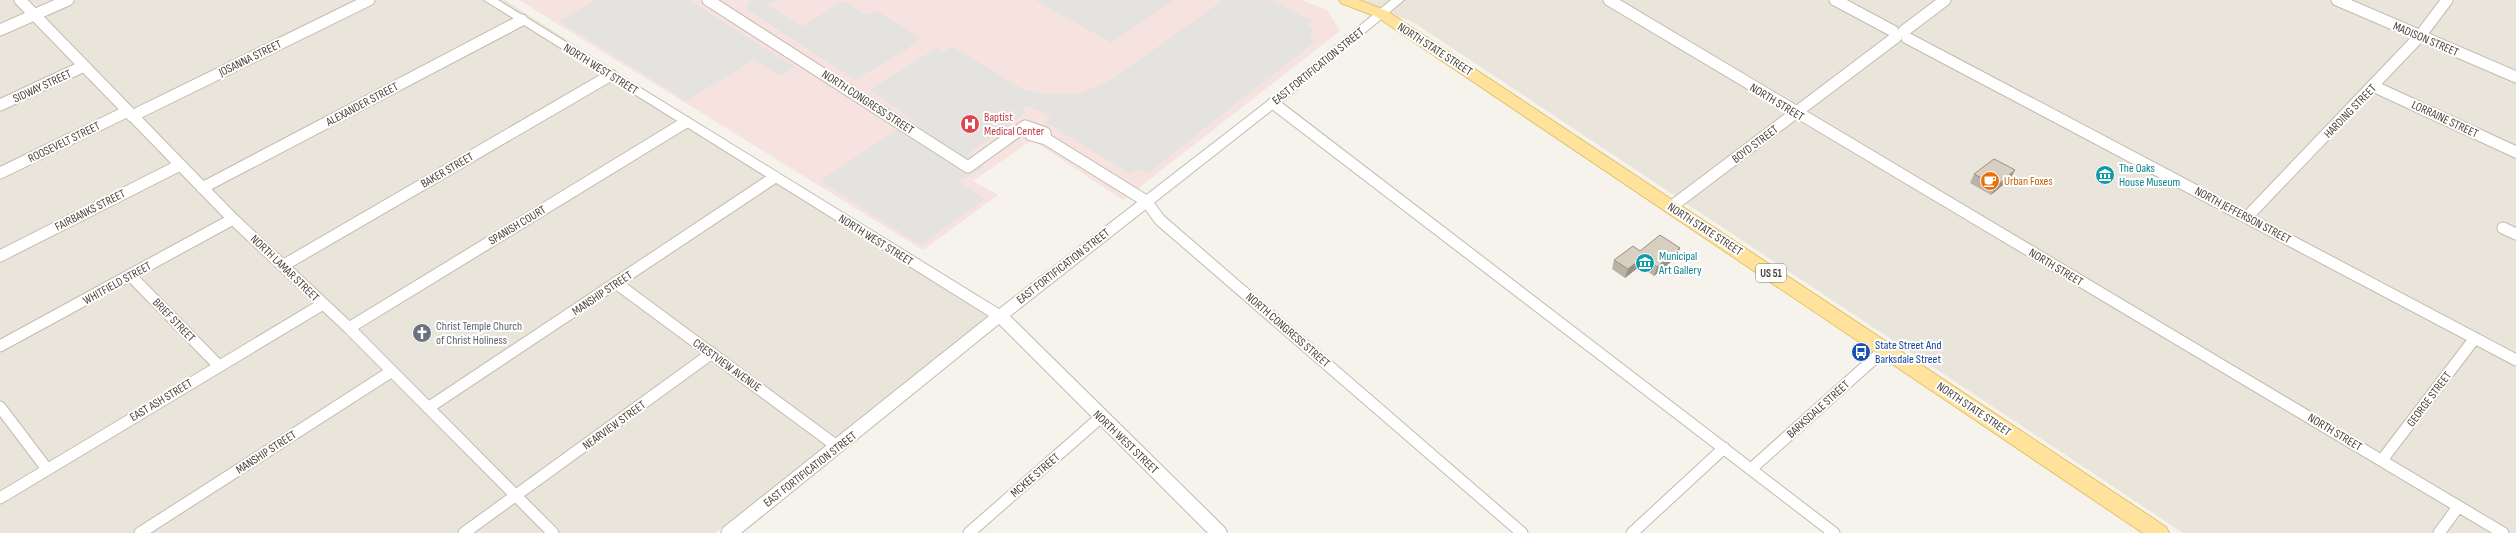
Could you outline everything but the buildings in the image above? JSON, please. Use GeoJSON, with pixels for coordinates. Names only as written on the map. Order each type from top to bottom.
{"type":"FeatureCollection","features":[{"type":"Feature","properties":{"kind":"main road","name":"NORTH STATE STREET"},"geometry":{"type":"LineString","coordinates":[[1346,0],[1382,14],[2159,533]]}},
{"type":"Feature","properties":{"kind":"street","name":"NORTH LAMAR STREET"},"geometry":{"type":"LineString","coordinates":[[20,0],[202,188],[233,219],[284,265],[392,371],[515,497],[553,533]]}},
{"type":"Feature","properties":{"kind":"street"},"geometry":{"type":"LineString","coordinates":[[0,30],[68,0]]}},
{"type":"Feature","properties":{"kind":"street","name":"JOSANNA STREET"},"geometry":{"type":"LineString","coordinates":[[130,114],[369,0]]}},
{"type":"Feature","properties":{"kind":"street","name":"NORTH WEST STREET"},"geometry":{"type":"LineString","coordinates":[[490,0],[1000,316],[1219,533]]}},
{"type":"Feature","properties":{"kind":"street","name":"NORTH CONGRESS STREET"},"geometry":{"type":"LineString","coordinates":[[708,0],[968,167],[1025,126],[1031,135],[1046,139],[1146,201],[1160,220],[1522,533]]}},
{"type":"Feature","properties":{"kind":"street","name":"EAST FORTIFICATION STREET"},"geometry":{"type":"LineString","coordinates":[[729,533],[1000,316],[1273,102],[1398,0]]}},
{"type":"Feature","properties":{"kind":"street","name":"NORTH STREET"},"geometry":{"type":"LineString","coordinates":[[1610,0],[1796,113],[2503,533]]}},
{"type":"Feature","properties":{"kind":"street","name":"NORTH JEFFERSON STREET"},"geometry":{"type":"LineString","coordinates":[[1835,0],[2516,360]]}},
{"type":"Feature","properties":{"kind":"street","name":"BOYD STREET"},"geometry":{"type":"LineString","coordinates":[[1671,207],[1946,0]]}},
{"type":"Feature","properties":{"kind":"street","name":"MADISON STREET"},"geometry":{"type":"LineString","coordinates":[[2337,0],[2516,77]]}},
{"type":"Feature","properties":{"kind":"street","name":"HARDING STREET"},"geometry":{"type":"LineString","coordinates":[[2247,217],[2420,36],[2447,0]]}},
{"type":"Feature","properties":{"kind":"street","name":"ALEXANDER STREET"},"geometry":{"type":"LineString","coordinates":[[202,188],[522,20]]}},
{"type":"Feature","properties":{"kind":"street","name":"SIDWAY STREET"},"geometry":{"type":"LineString","coordinates":[[0,105],[84,66]]}},
{"type":"Feature","properties":{"kind":"street","name":"BAKER STREET"},"geometry":{"type":"LineString","coordinates":[[284,265],[611,76]]}},
{"type":"Feature","properties":{"kind":"street","name":"LORRAINE STREET"},"geometry":{"type":"LineString","coordinates":[[2373,86],[2516,152]]}},
{"type":"Feature","properties":{"kind":"street"},"geometry":{"type":"LineString","coordinates":[[1273,102],[1834,533]]}},
{"type":"Feature","properties":{"kind":"street","name":"ROOSEVELT STREET"},"geometry":{"type":"LineString","coordinates":[[0,173],[130,114]]}},
{"type":"Feature","properties":{"kind":"street","name":"SPANISH COURT"},"geometry":{"type":"LineString","coordinates":[[348,328],[686,122]]}},
{"type":"Feature","properties":{"kind":"street","name":"FAIRBANKS STREET"},"geometry":{"type":"LineString","coordinates":[[0,256],[180,165]]}},
{"type":"Feature","properties":{"kind":"street","name":"MANSHIP STREET"},"geometry":{"type":"LineString","coordinates":[[428,408],[775,177]]}},
{"type":"Feature","properties":{"kind":"street","name":"WHITFIELD STREET"},"geometry":{"type":"LineString","coordinates":[[0,346],[233,219]]}},
{"type":"Feature","properties":{"kind":"street"},"geometry":{"type":"LineString","coordinates":[[2503,228],[2516,234]]}},
{"type":"Feature","properties":{"kind":"street","name":"BRIEF STREET"},"geometry":{"type":"LineString","coordinates":[[130,275],[218,366]]}},
{"type":"Feature","properties":{"kind":"street","name":"CRESTVIEW AVENUE"},"geometry":{"type":"LineString","coordinates":[[616,283],[838,447]]}},
{"type":"Feature","properties":{"kind":"street","name":"EAST ASH STREET"},"geometry":{"type":"LineString","coordinates":[[0,498],[323,304]]}},
{"type":"Feature","properties":{"kind":"street","name":"GEORGE STREET"},"geometry":{"type":"LineString","coordinates":[[2382,460],[2475,338]]}},
{"type":"Feature","properties":{"kind":"street","name":"BARKSDALE STREET"},"geometry":{"type":"LineString","coordinates":[[1751,469],[1885,349]]}},
{"type":"Feature","properties":{"kind":"street","name":"NEARVIEW STREET"},"geometry":{"type":"LineString","coordinates":[[464,533],[712,353]]}},
{"type":"Feature","properties":{"kind":"street","name":"MANSHIP STREET"},"geometry":{"type":"LineString","coordinates":[[140,533],[392,371]]}},
{"type":"Feature","properties":{"kind":"street"},"geometry":{"type":"LineString","coordinates":[[0,407],[47,469]]}},
{"type":"Feature","properties":{"kind":"street","name":"MCKEE STREET"},"geometry":{"type":"LineString","coordinates":[[969,533],[1101,417]]}},
{"type":"Feature","properties":{"kind":"street"},"geometry":{"type":"LineString","coordinates":[[1632,533],[1724,448]]}},
{"type":"Feature","properties":{"kind":"street"},"geometry":{"type":"LineString","coordinates":[[2439,533],[2458,507]]}},
{"type":"Feature","properties":{"kind":"shaded area"},"geometry":{"type":"Polygon","coordinates":[[[0,0],[505,0],[1000,316],[715,533],[0,533],[0,0]]]}},
{"type":"Feature","properties":{"kind":"shaded area","name":"Baptist Medical Center"},"geometry":{"type":"Polygon","coordinates":[[[519,0],[1301,0],[1327,10],[1340,31],[1123,200],[1032,140],[973,181],[998,195],[923,250],[519,0]]]}},
{"type":"Feature","properties":{"kind":"shaded area"},"geometry":{"type":"Polygon","coordinates":[[[595,0],[689,0],[795,67],[780,76],[754,60],[686,101],[559,21],[595,0]]]}},
{"type":"Feature","properties":{"kind":"shaded area"},"geometry":{"type":"Polygon","coordinates":[[[752,0],[776,0],[768,5],[802,26],[843,1],[866,15],[876,10],[920,38],[906,50],[855,80],[746,9],[749,2],[752,0]]]}},
{"type":"Feature","properties":{"kind":"shaded area"},"geometry":{"type":"Polygon","coordinates":[[[1035,0],[1174,0],[1111,43],[1035,0]]]}},
{"type":"Feature","properties":{"kind":"shaded area"},"geometry":{"type":"Polygon","coordinates":[[[1223,0],[1271,0],[1312,21],[1308,24],[1313,31],[1310,38],[1316,41],[1269,78],[1261,75],[1266,80],[1147,174],[1138,169],[1130,174],[1045,122],[1051,116],[1026,106],[1022,108],[1026,113],[967,155],[985,167],[959,180],[959,182],[985,199],[921,245],[820,181],[912,119],[870,90],[936,48],[943,52],[952,46],[1024,90],[1044,94],[1078,94],[1111,80],[1223,0]]]}},
{"type":"Feature","properties":{"kind":"shaded area"},"geometry":{"type":"Polygon","coordinates":[[[1351,0],[2516,0],[2516,533],[2183,533],[1413,22],[1351,0]]]}},
{"type":"Feature","properties":{"kind":"place","name":"Baptist Medical Center"},"geometry":{"type":"Point","coordinates":[970,124]}},
{"type":"Feature","properties":{"kind":"place","name":"The Oaks House Museum"},"geometry":{"type":"Point","coordinates":[2105,175]}},
{"type":"Feature","properties":{"kind":"place","name":"Urban Foxes"},"geometry":{"type":"Point","coordinates":[1990,181]}},
{"type":"Feature","properties":{"kind":"place","name":"Municipal Art Gallery"},"geometry":{"type":"Point","coordinates":[1645,263]}},
{"type":"Feature","properties":{"kind":"place","name":"Christ Temple Church of Christ Holiness"},"geometry":{"type":"Point","coordinates":[422,333]}},
{"type":"Feature","properties":{"kind":"place","name":"State Street And Barksdale Street"},"geometry":{"type":"Point","coordinates":[1861,352]}}]}
